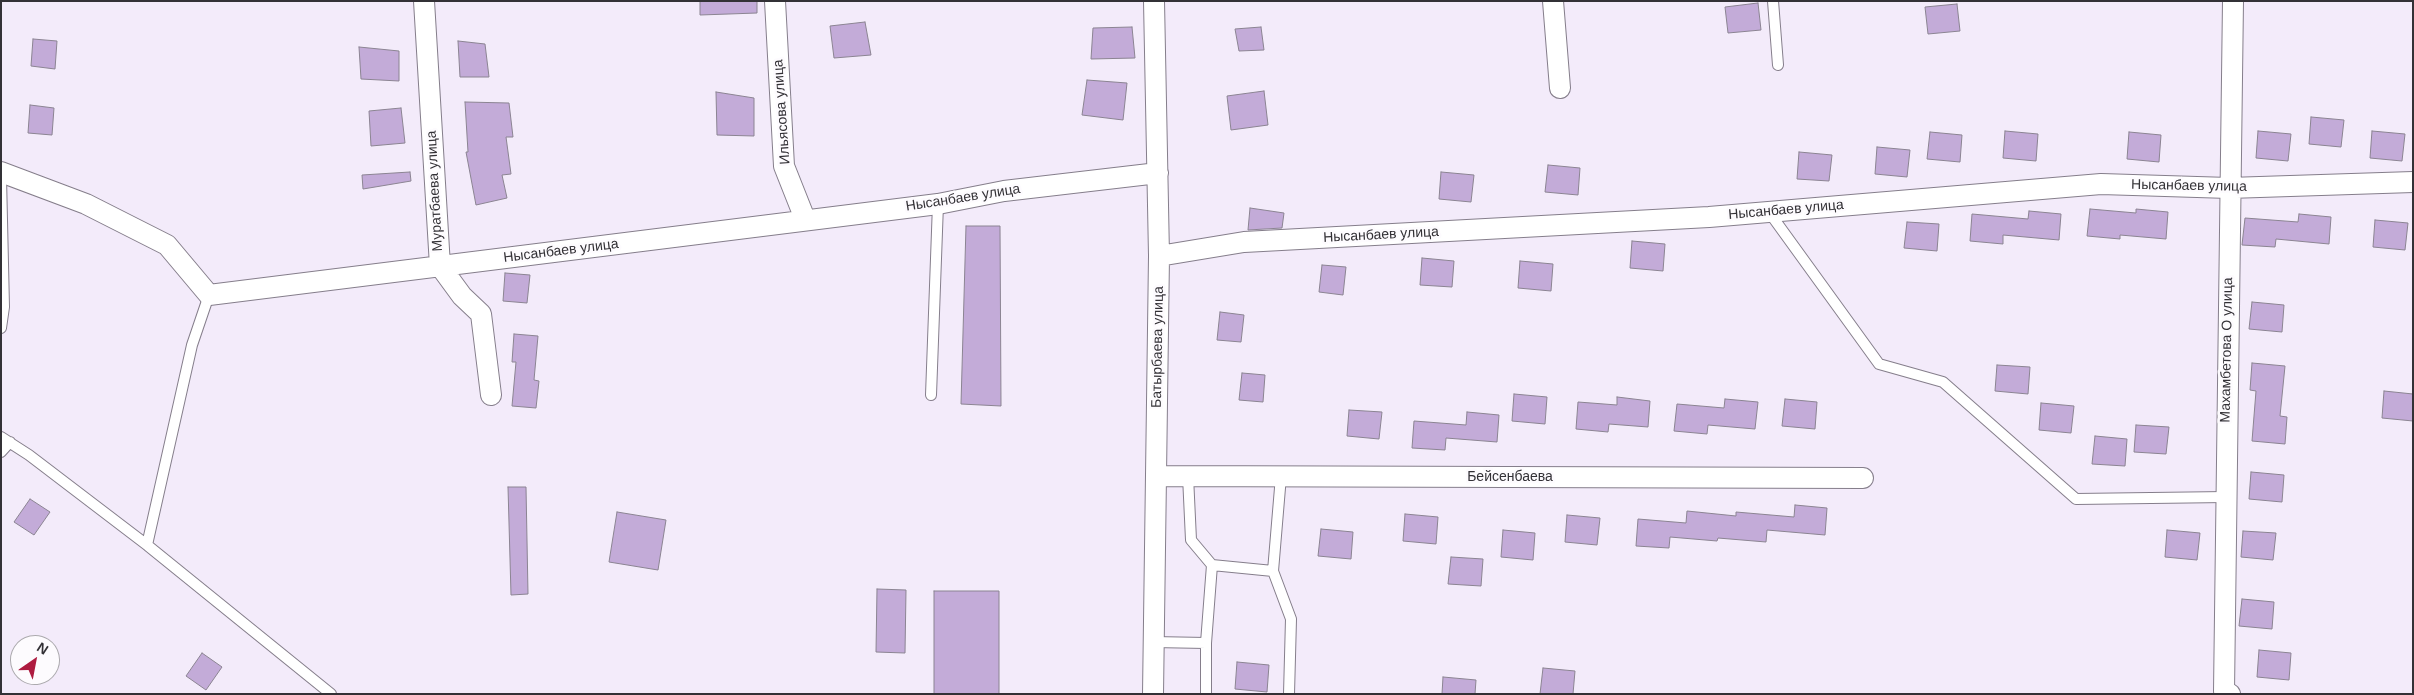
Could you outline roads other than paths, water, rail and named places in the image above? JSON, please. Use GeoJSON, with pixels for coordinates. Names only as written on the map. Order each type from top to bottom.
{"type":"FeatureCollection","features":[{"type":"Feature","properties":{"kind":"street","name":"Муратбаева улица"},"geometry":{"type":"LineString","coordinates":[[424,1],[440,266],[462,296],[481,314],[491,396]]}},
{"type":"Feature","properties":{"kind":"street","name":"Ильясова улица"},"geometry":{"type":"LineString","coordinates":[[775,1],[784,166],[805,219]]}},
{"type":"Feature","properties":{"kind":"street","name":"Батырбаева улица"},"geometry":{"type":"LineString","coordinates":[[1152,694],[1159,256],[1154,1]]}},
{"type":"Feature","properties":{"kind":"street"},"geometry":{"type":"LineString","coordinates":[[1553,1],[1560,88]]}},
{"type":"Feature","properties":{"kind":"street","name":"Махамбетова О улица"},"geometry":{"type":"LineString","coordinates":[[2230,694],[2224,691],[2229,188],[2233,1]]}},
{"type":"Feature","properties":{"kind":"street"},"geometry":{"type":"LineString","coordinates":[[1,172],[86,204],[167,245],[209,295]]}},
{"type":"Feature","properties":{"kind":"street","name":"Нысанбаев улица"},"geometry":{"type":"LineString","coordinates":[[209,295],[805,219],[938,204],[1004,191],[1158,173]]}},
{"type":"Feature","properties":{"kind":"street","name":"Нысанбаев улица"},"geometry":{"type":"LineString","coordinates":[[1159,256],[1244,242],[1769,212],[2101,184],[2229,188],[2413,182]]}},
{"type":"Feature","properties":{"kind":"street","name":"Бейсенбаева"},"geometry":{"type":"LineString","coordinates":[[1156,476],[1863,478]]}},
{"type":"Feature","properties":{"kind":"lane"},"geometry":{"type":"LineString","coordinates":[[1773,1],[1778,64]]}},
{"type":"Feature","properties":{"kind":"lane"},"geometry":{"type":"LineString","coordinates":[[1,177],[4,307],[1,328]]}},
{"type":"Feature","properties":{"kind":"lane"},"geometry":{"type":"LineString","coordinates":[[931,395],[938,204]]}},
{"type":"Feature","properties":{"kind":"lane"},"geometry":{"type":"LineString","coordinates":[[1769,212],[1879,364],[1943,382],[2076,499],[2226,497]]}},
{"type":"Feature","properties":{"kind":"lane"},"geometry":{"type":"LineString","coordinates":[[147,545],[192,345],[209,295]]}},
{"type":"Feature","properties":{"kind":"lane"},"geometry":{"type":"LineString","coordinates":[[1,452],[5,439],[147,545],[332,694]]}},
{"type":"Feature","properties":{"kind":"lane"},"geometry":{"type":"LineString","coordinates":[[1188,476],[1191,540],[1212,565],[1273,572]]}},
{"type":"Feature","properties":{"kind":"lane"},"geometry":{"type":"LineString","coordinates":[[1281,476],[1273,572],[1291,619],[1289,694]]}},
{"type":"Feature","properties":{"kind":"lane"},"geometry":{"type":"LineString","coordinates":[[1206,694],[1206,643],[1212,565]]}},
{"type":"Feature","properties":{"kind":"lane"},"geometry":{"type":"LineString","coordinates":[[1153,642],[1206,643]]}}]}
